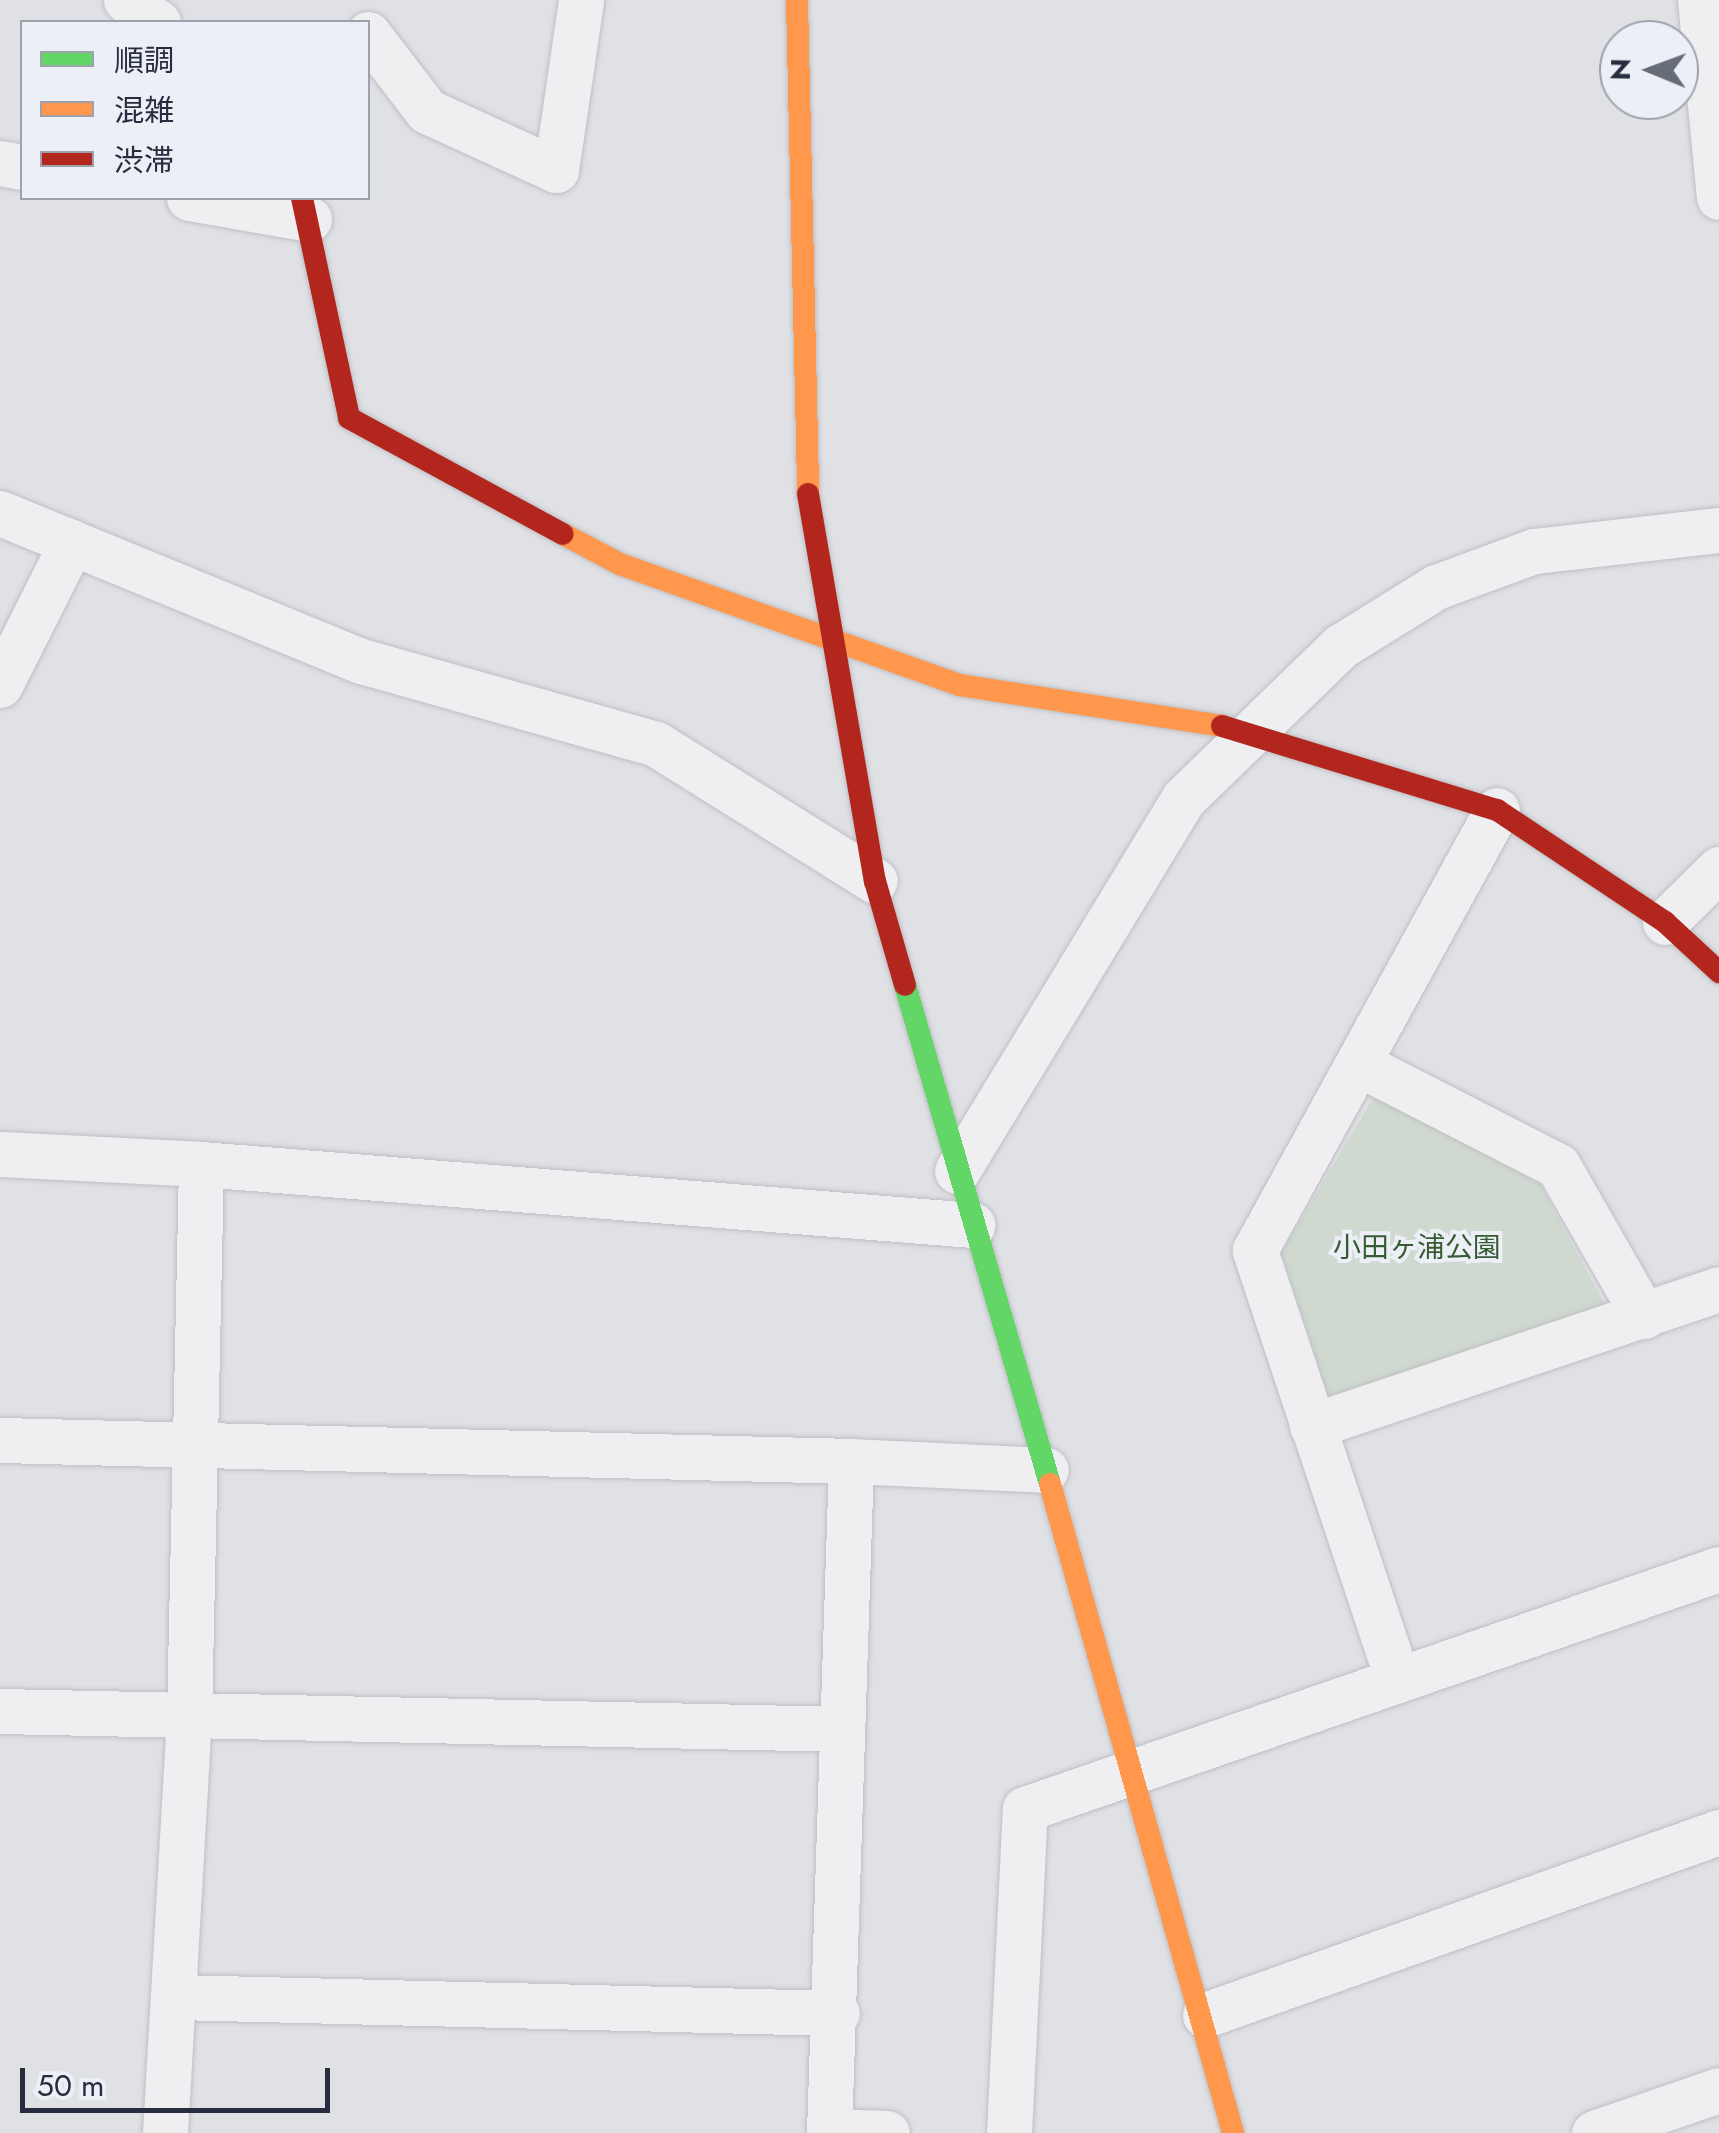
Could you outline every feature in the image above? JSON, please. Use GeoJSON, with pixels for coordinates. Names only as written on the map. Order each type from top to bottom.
{"type":"FeatureCollection","features":[{"type":"Feature","properties":{"kind":"street"},"geometry":{"type":"LineString","coordinates":[[126,0],[155,20]]}},
{"type":"Feature","properties":{"kind":"street"},"geometry":{"type":"LineString","coordinates":[[370,37],[427,111],[556,170],[581,0]]}},
{"type":"Feature","properties":{"kind":"street"},"geometry":{"type":"LineString","coordinates":[[798,0],[804,468],[829,642],[875,881],[1130,1772],[1205,2015],[1234,2133]]}},
{"type":"Feature","properties":{"kind":"street"},"geometry":{"type":"LineString","coordinates":[[1700,0],[1719,197]]}},
{"type":"Feature","properties":{"kind":"street"},"geometry":{"type":"LineString","coordinates":[[212,200],[305,208],[349,418],[620,564],[829,642],[960,685],[1255,731],[1496,810],[1665,922],[1719,972]]}},
{"type":"Feature","properties":{"kind":"street"},"geometry":{"type":"LineString","coordinates":[[0,514],[361,661],[656,744],[875,881]]}},
{"type":"Feature","properties":{"kind":"street"},"geometry":{"type":"LineString","coordinates":[[957,1170],[1183,798],[1341,646],[1436,587],[1534,551],[1719,530]]}},
{"type":"Feature","properties":{"kind":"street"},"geometry":{"type":"LineString","coordinates":[[0,684],[72,542]]}},
{"type":"Feature","properties":{"kind":"street"},"geometry":{"type":"LineString","coordinates":[[1397,1678],[1254,1250],[1360,1065],[1496,810]]}},
{"type":"Feature","properties":{"kind":"street"},"geometry":{"type":"LineString","coordinates":[[1665,922],[1719,869]]}},
{"type":"Feature","properties":{"kind":"street"},"geometry":{"type":"LineString","coordinates":[[1360,1065],[1558,1166],[1644,1316]]}},
{"type":"Feature","properties":{"kind":"street"},"geometry":{"type":"LineString","coordinates":[[0,1154],[201,1164],[972,1225]]}},
{"type":"Feature","properties":{"kind":"street"},"geometry":{"type":"LineString","coordinates":[[165,2133],[190,1716],[201,1164]]}},
{"type":"Feature","properties":{"kind":"street"},"geometry":{"type":"LineString","coordinates":[[1312,1426],[1719,1290]]}},
{"type":"Feature","properties":{"kind":"street"},"geometry":{"type":"LineString","coordinates":[[0,1440],[850,1461],[1046,1470]]}},
{"type":"Feature","properties":{"kind":"street"},"geometry":{"type":"LineString","coordinates":[[850,1461],[837,2013],[829,2132],[887,2133]]}},
{"type":"Feature","properties":{"kind":"street"},"geometry":{"type":"LineString","coordinates":[[1009,2133],[1025,1808],[1719,1570]]}},
{"type":"Feature","properties":{"kind":"street"},"geometry":{"type":"LineString","coordinates":[[0,1711],[842,1729]]}},
{"type":"Feature","properties":{"kind":"street"},"geometry":{"type":"LineString","coordinates":[[1205,2015],[1719,1832]]}},
{"type":"Feature","properties":{"kind":"street"},"geometry":{"type":"LineString","coordinates":[[176,1997],[837,2013]]}},
{"type":"Feature","properties":{"kind":"street"},"geometry":{"type":"LineString","coordinates":[[1594,2133],[1719,2090]]}},
{"type":"Feature","properties":{"kind":"green space","name":"小田ヶ浦公園"},"geometry":{"type":"Polygon","coordinates":[[[1375,1095],[1540,1184],[1605,1305],[1329,1398],[1281,1253],[1375,1095]]]}},
{"type":"Feature","properties":{"kind":"traffic: fast"},"geometry":{"type":"LineString","coordinates":[[905,985],[1050,1484]]}},
{"type":"Feature","properties":{"kind":"traffic: slow"},"geometry":{"type":"LineString","coordinates":[[797,0],[808,494]]}},
{"type":"Feature","properties":{"kind":"traffic: slow"},"geometry":{"type":"LineString","coordinates":[[563,534],[620,564],[960,685],[1222,726]]}},
{"type":"Feature","properties":{"kind":"traffic: slow"},"geometry":{"type":"LineString","coordinates":[[1050,1484],[1233,2133]]}},
{"type":"Feature","properties":{"kind":"traffic: jam"},"geometry":{"type":"LineString","coordinates":[[302,200],[349,418],[563,534]]}},
{"type":"Feature","properties":{"kind":"traffic: jam"},"geometry":{"type":"LineString","coordinates":[[808,494],[875,881],[905,985]]}},
{"type":"Feature","properties":{"kind":"traffic: jam"},"geometry":{"type":"LineString","coordinates":[[1222,726],[1497,810],[1665,922],[1719,972]]}}]}
